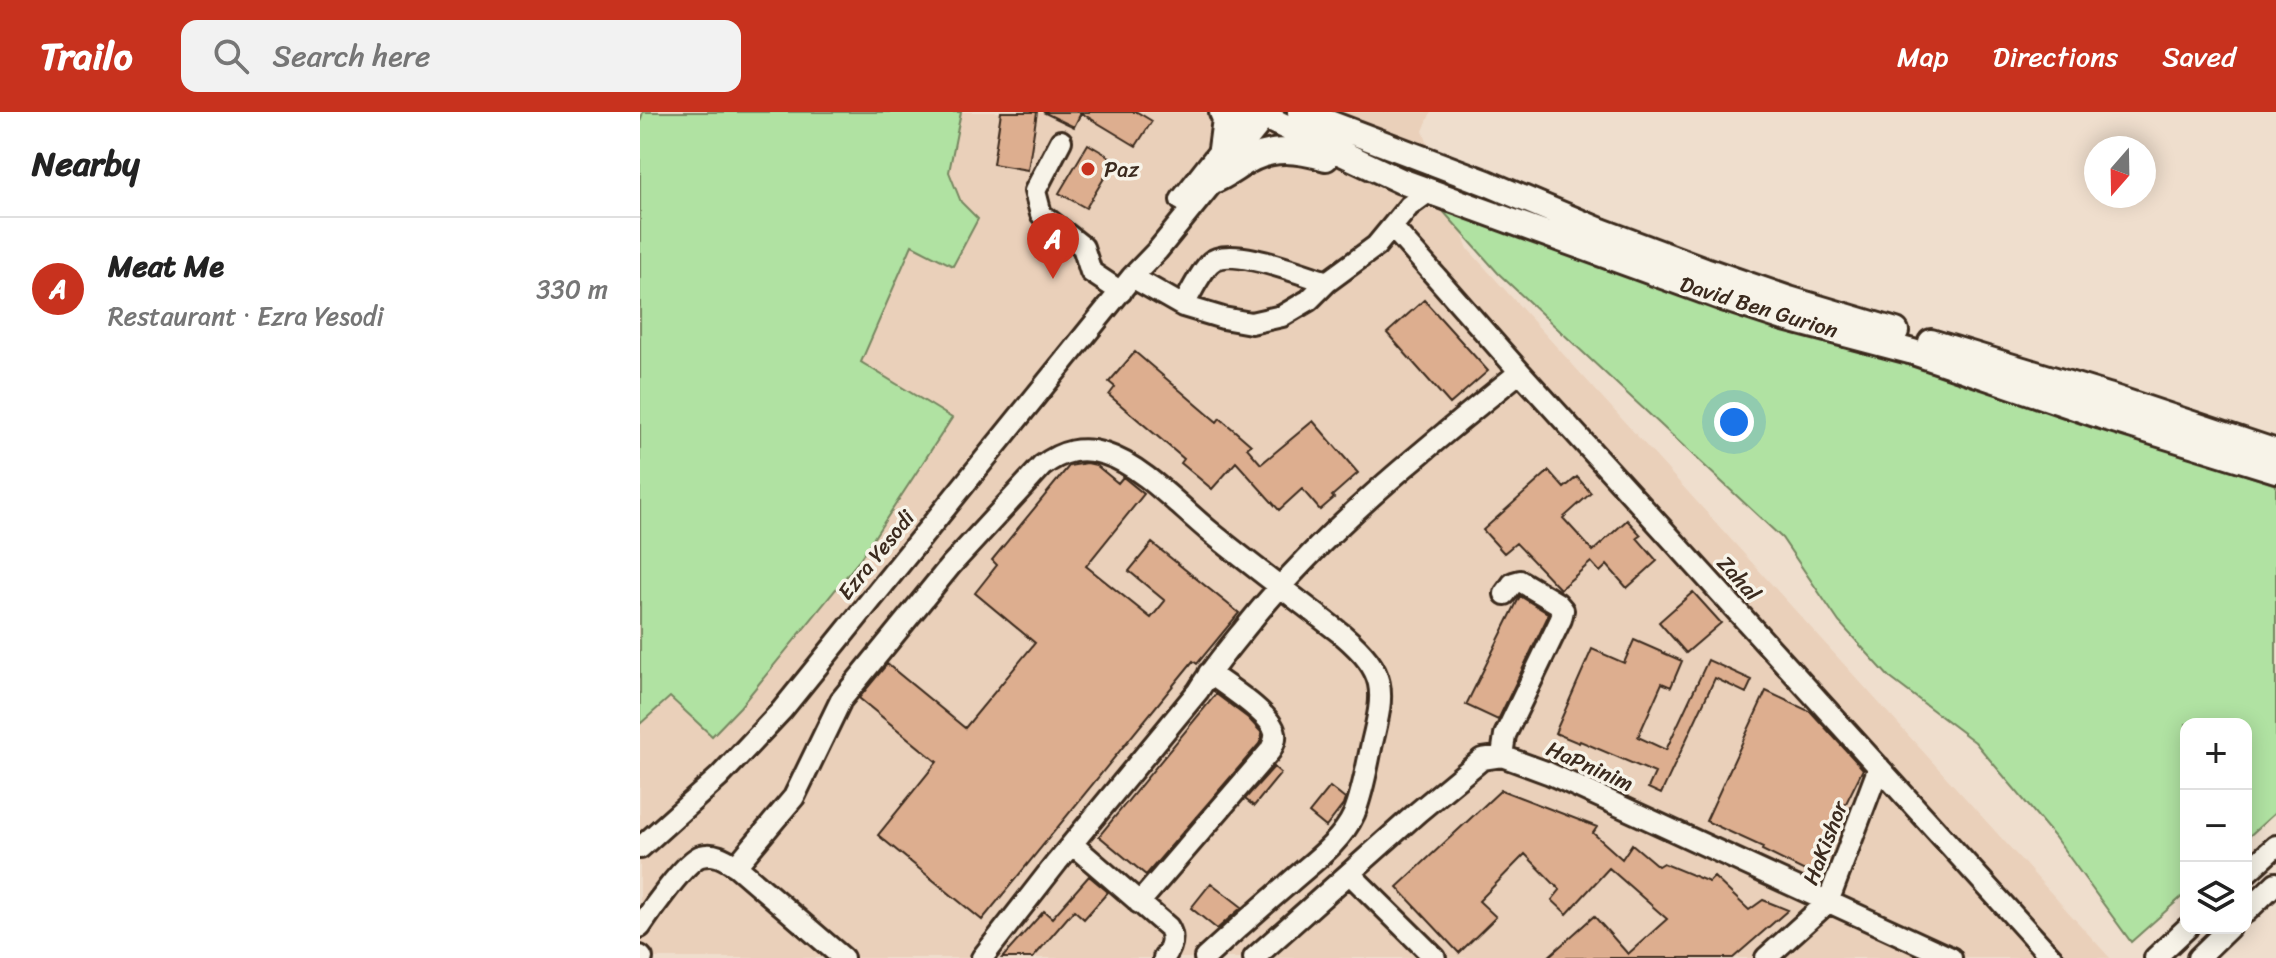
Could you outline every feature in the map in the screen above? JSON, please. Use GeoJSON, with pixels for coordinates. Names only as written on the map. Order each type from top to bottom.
{"type":"FeatureCollection","features":[{"type":"Feature","properties":{"kind":"main road"},"geometry":{"type":"LineString","coordinates":[[1221,149],[1225,119],[1222,112]]}},
{"type":"Feature","properties":{"kind":"main road","name":"David Ben Gurion"},"geometry":{"type":"LineString","coordinates":[[1300,112],[1705,270],[2276,452]]}},
{"type":"Feature","properties":{"kind":"main road"},"geometry":{"type":"LineString","coordinates":[[1340,112],[1351,122],[1359,136]]}},
{"type":"Feature","properties":{"kind":"main road","name":"David Ben Gurion"},"geometry":{"type":"LineString","coordinates":[[1259,114],[1368,166],[1723,298],[1784,318],[1913,352],[2101,416],[2276,470]]}},
{"type":"Feature","properties":{"kind":"main road"},"geometry":{"type":"LineString","coordinates":[[1213,181],[1273,151],[1305,153],[1368,166]]}},
{"type":"Feature","properties":{"kind":"street","name":"Ezra Yesodi"},"geometry":{"type":"LineString","coordinates":[[1126,285],[1151,239],[1221,149],[1259,114]]}},
{"type":"Feature","properties":{"kind":"street","name":"Ezra Yesodi"},"geometry":{"type":"LineString","coordinates":[[640,848],[719,777],[782,710],[1126,285],[1158,250],[1213,181],[1259,114]]}},
{"type":"Feature","properties":{"kind":"street"},"geometry":{"type":"LineString","coordinates":[[1061,141],[1035,191],[1041,214],[1083,247],[1091,272],[1183,306],[1251,323],[1282,316],[1309,300],[1327,282],[1376,246],[1409,206],[1427,193],[1452,199]]}},
{"type":"Feature","properties":{"kind":"street","name":"Zahal"},"geometry":{"type":"LineString","coordinates":[[1393,228],[2052,958]]}},
{"type":"Feature","properties":{"kind":"street"},"geometry":{"type":"LineString","coordinates":[[1183,306],[1212,261],[1224,256],[1259,262],[1327,282]]}},
{"type":"Feature","properties":{"kind":"street"},"geometry":{"type":"LineString","coordinates":[[982,958],[1198,691],[1279,585],[1320,543],[1417,455],[1520,372]]}},
{"type":"Feature","properties":{"kind":"street"},"geometry":{"type":"LineString","coordinates":[[736,866],[794,797],[841,700],[951,565],[1026,482],[1056,456],[1072,450],[1086,450],[1106,454],[1125,463],[1364,654],[1382,691],[1380,711],[1353,817],[1327,849],[1205,958]]}},
{"type":"Feature","properties":{"kind":"street"},"geometry":{"type":"LineString","coordinates":[[1254,958],[1482,759],[1502,756],[1505,735],[1563,610],[1557,603],[1520,581],[1513,583],[1505,594]]}},
{"type":"Feature","properties":{"kind":"street"},"geometry":{"type":"LineString","coordinates":[[1139,903],[1275,742],[1271,723],[1209,673]]}},
{"type":"Feature","properties":{"kind":"street","name":"HaPninim"},"geometry":{"type":"LineString","coordinates":[[1502,756],[1548,773],[1951,958]]}},
{"type":"Feature","properties":{"kind":"street","name":"HaKishor"},"geometry":{"type":"LineString","coordinates":[[1766,958],[1828,902],[1879,767]]}},
{"type":"Feature","properties":{"kind":"street"},"geometry":{"type":"LineString","coordinates":[[1072,844],[1171,932],[1171,946],[1164,958]]}},
{"type":"Feature","properties":{"kind":"street"},"geometry":{"type":"LineString","coordinates":[[2252,868],[2276,846]]}},
{"type":"Feature","properties":{"kind":"street"},"geometry":{"type":"LineString","coordinates":[[640,927],[685,868],[697,856],[712,854],[736,866],[843,958]]}},
{"type":"Feature","properties":{"kind":"street"},"geometry":{"type":"LineString","coordinates":[[1350,874],[1435,958]]}},
{"type":"Feature","properties":{"kind":"street"},"geometry":{"type":"LineString","coordinates":[[2252,906],[2276,883]]}},
{"type":"Feature","properties":{"kind":"street"},"geometry":{"type":"LineString","coordinates":[[2155,958],[2181,934]]}},
{"type":"Feature","properties":{"kind":"street"},"geometry":{"type":"LineString","coordinates":[[2198,958],[2223,934]]}},
{"type":"Feature","properties":{"kind":"shaded area"},"geometry":{"type":"Polygon","coordinates":[[[661,112],[1431,112],[1423,131],[1468,249],[2110,958],[640,958],[640,122],[661,112]]]}},
{"type":"Feature","properties":{"kind":"green space"},"geometry":{"type":"Polygon","coordinates":[[[643,112],[961,112],[949,172],[961,202],[978,219],[953,266],[912,245],[861,362],[952,418],[858,562],[740,707],[712,736],[670,697],[640,724],[640,122],[643,112]]]}},
{"type":"Feature","properties":{"kind":"green space"},"geometry":{"type":"Polygon","coordinates":[[[1443,211],[2276,485],[2276,812],[2252,834],[2252,718],[2180,718],[2180,898],[2131,942],[2054,836],[1975,742],[1889,677],[1839,622],[1782,538],[1498,273],[1443,211]]]}},
{"type":"Feature","properties":{"kind":"building"},"geometry":{"type":"Polygon","coordinates":[[[1001,112],[1037,112],[1028,170],[993,164],[1001,112]]]}},
{"type":"Feature","properties":{"kind":"building"},"geometry":{"type":"Polygon","coordinates":[[[1043,112],[1137,112],[1152,121],[1136,146],[1081,113],[1074,127],[1043,112]]]}},
{"type":"Feature","properties":{"kind":"building"},"geometry":{"type":"Polygon","coordinates":[[[1088,144],[1115,160],[1086,208],[1059,193],[1088,144]]]}},
{"type":"Feature","properties":{"kind":"building"},"geometry":{"type":"Polygon","coordinates":[[[1424,300],[1488,371],[1450,404],[1387,333],[1424,300]]]}},
{"type":"Feature","properties":{"kind":"building"},"geometry":{"type":"Polygon","coordinates":[[[1135,352],[1217,422],[1220,418],[1251,445],[1247,448],[1261,464],[1313,421],[1358,473],[1320,510],[1302,489],[1279,510],[1236,462],[1212,489],[1181,463],[1184,459],[1109,395],[1115,387],[1109,382],[1135,352]]]}},
{"type":"Feature","properties":{"kind":"building"},"geometry":{"type":"Polygon","coordinates":[[[1096,465],[1118,483],[1123,477],[1144,494],[1086,566],[1151,618],[1165,601],[1129,571],[1152,543],[1239,613],[1197,664],[1193,661],[982,920],[878,835],[937,762],[859,698],[887,664],[965,728],[1035,643],[975,593],[997,565],[992,560],[1069,466],[1096,465]]]}},
{"type":"Feature","properties":{"kind":"building"},"geometry":{"type":"Polygon","coordinates":[[[1549,471],[1564,488],[1577,477],[1591,493],[1563,518],[1593,551],[1627,520],[1641,535],[1637,538],[1657,561],[1627,588],[1607,565],[1600,572],[1591,562],[1560,589],[1516,543],[1504,553],[1483,530],[1549,471]]]}},
{"type":"Feature","properties":{"kind":"building"},"geometry":{"type":"Polygon","coordinates":[[[1693,592],[1721,623],[1686,653],[1659,622],[1693,592]]]}},
{"type":"Feature","properties":{"kind":"building"},"geometry":{"type":"Polygon","coordinates":[[[1520,596],[1549,614],[1498,720],[1466,705],[1520,596]]]}},
{"type":"Feature","properties":{"kind":"building"},"geometry":{"type":"Polygon","coordinates":[[[1634,640],[1682,661],[1671,687],[1662,683],[1638,737],[1666,750],[1708,660],[1752,680],[1746,693],[1715,678],[1661,794],[1648,788],[1655,773],[1555,733],[1592,649],[1624,663],[1634,640]]]}},
{"type":"Feature","properties":{"kind":"building"},"geometry":{"type":"Polygon","coordinates":[[[1766,691],[1811,712],[1863,769],[1811,874],[1762,850],[1763,847],[1706,821],[1766,691]]]}},
{"type":"Feature","properties":{"kind":"building"},"geometry":{"type":"Polygon","coordinates":[[[1216,694],[1248,718],[1261,732],[1262,738],[1146,875],[1099,836],[1216,694]]]}},
{"type":"Feature","properties":{"kind":"building"},"geometry":{"type":"Polygon","coordinates":[[[1274,767],[1281,773],[1254,806],[1245,799],[1274,767]]]}},
{"type":"Feature","properties":{"kind":"building"},"geometry":{"type":"Polygon","coordinates":[[[1330,787],[1345,799],[1326,827],[1309,813],[1330,787]]]}},
{"type":"Feature","properties":{"kind":"building"},"geometry":{"type":"Polygon","coordinates":[[[1501,790],[1597,827],[1593,833],[1622,859],[1632,844],[1658,866],[1663,863],[1709,882],[1714,877],[1749,910],[1763,900],[1788,910],[1733,958],[1547,958],[1594,916],[1628,954],[1667,919],[1609,868],[1567,914],[1552,900],[1560,890],[1525,854],[1479,901],[1496,917],[1459,953],[1397,887],[1501,790]]]}},
{"type":"Feature","properties":{"kind":"building"},"geometry":{"type":"Polygon","coordinates":[[[1089,876],[1108,892],[1084,919],[1074,910],[1033,958],[1002,958],[1044,911],[1052,918],[1089,876]]]}},
{"type":"Feature","properties":{"kind":"building"},"geometry":{"type":"Polygon","coordinates":[[[1211,883],[1242,907],[1217,929],[1191,908],[1211,883]]]}},
{"type":"Feature","properties":{"kind":"place","name":"Paz"},"geometry":{"type":"Point","coordinates":[1088,169]}},
{"type":"Feature","properties":{"kind":"place","name":"Meat Me"},"geometry":{"type":"Point","coordinates":[1053,279]}}]}
